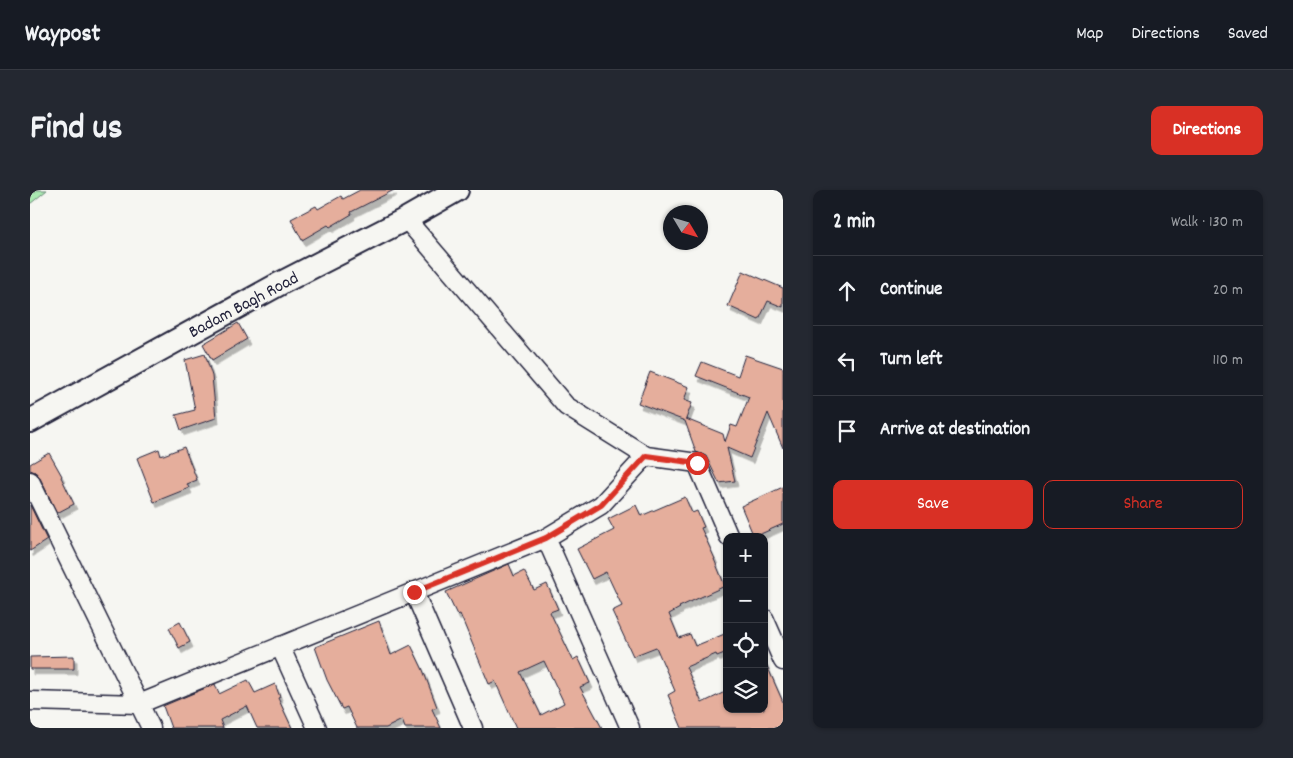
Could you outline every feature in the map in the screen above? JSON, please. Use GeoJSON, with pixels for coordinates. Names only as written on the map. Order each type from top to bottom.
{"type":"FeatureCollection","features":[{"type":"Feature","properties":{"kind":"main road","name":"Badam Bagh Road"},"geometry":{"type":"LineString","coordinates":[[30,420],[457,190]]}},
{"type":"Feature","properties":{"kind":"street"},"geometry":{"type":"LineString","coordinates":[[406,219],[566,406],[646,456],[697,463],[727,533]]}},
{"type":"Feature","properties":{"kind":"street"},"geometry":{"type":"LineString","coordinates":[[30,701],[140,704],[546,538],[601,505],[646,456]]}},
{"type":"Feature","properties":{"kind":"street"},"geometry":{"type":"LineString","coordinates":[[30,482],[151,728]]}},
{"type":"Feature","properties":{"kind":"street"},"geometry":{"type":"LineString","coordinates":[[546,538],[630,728]]}},
{"type":"Feature","properties":{"kind":"street"},"geometry":{"type":"LineString","coordinates":[[414,592],[473,728]]}},
{"type":"Feature","properties":{"kind":"street"},"geometry":{"type":"LineString","coordinates":[[766,623],[783,661]]}},
{"type":"Feature","properties":{"kind":"street"},"geometry":{"type":"LineString","coordinates":[[280,646],[317,728]]}},
{"type":"Feature","properties":{"kind":"path"},"geometry":{"type":"LineString","coordinates":[[30,195],[36,190]]}},
{"type":"Feature","properties":{"kind":"green space"},"geometry":{"type":"Polygon","coordinates":[[[30,190],[47,190],[30,204],[30,190]]]}},
{"type":"Feature","properties":{"kind":"building"},"geometry":{"type":"Polygon","coordinates":[[[360,190],[394,190],[351,212],[352,214],[330,227],[328,225],[302,240],[291,219],[316,206],[318,209],[341,196],[343,199],[360,190]]]}},
{"type":"Feature","properties":{"kind":"building"},"geometry":{"type":"Polygon","coordinates":[[[743,271],[783,288],[783,307],[768,301],[759,320],[728,306],[743,271]]]}},
{"type":"Feature","properties":{"kind":"building"},"geometry":{"type":"Polygon","coordinates":[[[238,323],[247,339],[212,360],[203,344],[238,323]]]}},
{"type":"Feature","properties":{"kind":"building"},"geometry":{"type":"Polygon","coordinates":[[[205,354],[212,376],[216,418],[181,430],[176,415],[195,410],[185,360],[205,354]]]}},
{"type":"Feature","properties":{"kind":"building"},"geometry":{"type":"Polygon","coordinates":[[[745,355],[783,368],[783,448],[768,413],[750,458],[727,448],[735,481],[719,483],[706,456],[696,452],[685,421],[638,403],[650,372],[689,387],[684,400],[692,403],[686,419],[723,434],[725,442],[731,425],[737,427],[749,397],[696,376],[702,362],[738,376],[745,355]]]}},
{"type":"Feature","properties":{"kind":"building"},"geometry":{"type":"Polygon","coordinates":[[[184,447],[197,480],[187,484],[189,488],[154,502],[137,458],[159,449],[161,456],[184,447]]]}},
{"type":"Feature","properties":{"kind":"building"},"geometry":{"type":"Polygon","coordinates":[[[49,453],[62,476],[74,504],[57,513],[39,476],[30,470],[30,464],[49,453]]]}},
{"type":"Feature","properties":{"kind":"building"},"geometry":{"type":"Polygon","coordinates":[[[783,487],[783,524],[763,533],[752,533],[741,506],[783,487]]]}},
{"type":"Feature","properties":{"kind":"building"},"geometry":{"type":"Polygon","coordinates":[[[685,497],[692,513],[697,511],[704,527],[701,528],[723,581],[723,587],[679,607],[669,614],[679,638],[690,634],[695,646],[723,635],[723,654],[717,656],[716,654],[686,667],[702,703],[723,693],[723,713],[768,713],[768,668],[783,702],[783,728],[682,728],[668,695],[675,691],[656,647],[633,656],[612,611],[622,606],[606,572],[592,579],[577,549],[614,530],[608,519],[636,505],[641,516],[685,497]]]}},
{"type":"Feature","properties":{"kind":"building"},"geometry":{"type":"Polygon","coordinates":[[[30,505],[47,540],[30,551],[30,505]]]}},
{"type":"Feature","properties":{"kind":"building"},"geometry":{"type":"Polygon","coordinates":[[[509,564],[514,576],[524,571],[534,590],[547,584],[558,609],[550,612],[573,660],[578,657],[590,683],[580,687],[602,728],[516,728],[495,681],[489,684],[460,614],[457,615],[446,592],[509,564]],[[544,661],[520,672],[541,715],[564,703],[544,661]]]}},
{"type":"Feature","properties":{"kind":"building"},"geometry":{"type":"Polygon","coordinates":[[[379,621],[391,655],[411,645],[437,707],[432,709],[441,728],[405,728],[402,720],[386,728],[357,728],[347,707],[342,709],[327,680],[315,647],[379,621]]]}},
{"type":"Feature","properties":{"kind":"building"},"geometry":{"type":"Polygon","coordinates":[[[180,622],[190,642],[179,648],[169,628],[180,622]]]}},
{"type":"Feature","properties":{"kind":"building"},"geometry":{"type":"Polygon","coordinates":[[[74,656],[74,669],[30,669],[30,657],[74,656]]]}},
{"type":"Feature","properties":{"kind":"building"},"geometry":{"type":"Polygon","coordinates":[[[248,680],[255,693],[275,684],[280,697],[278,698],[292,728],[257,728],[247,706],[220,720],[223,728],[171,728],[163,706],[215,684],[219,694],[248,680]]]}},
{"type":"Feature","properties":{"kind":"route"},"geometry":{"type":"LineString","coordinates":[[414,592],[546,538],[601,505],[646,456],[697,463]]}}]}
